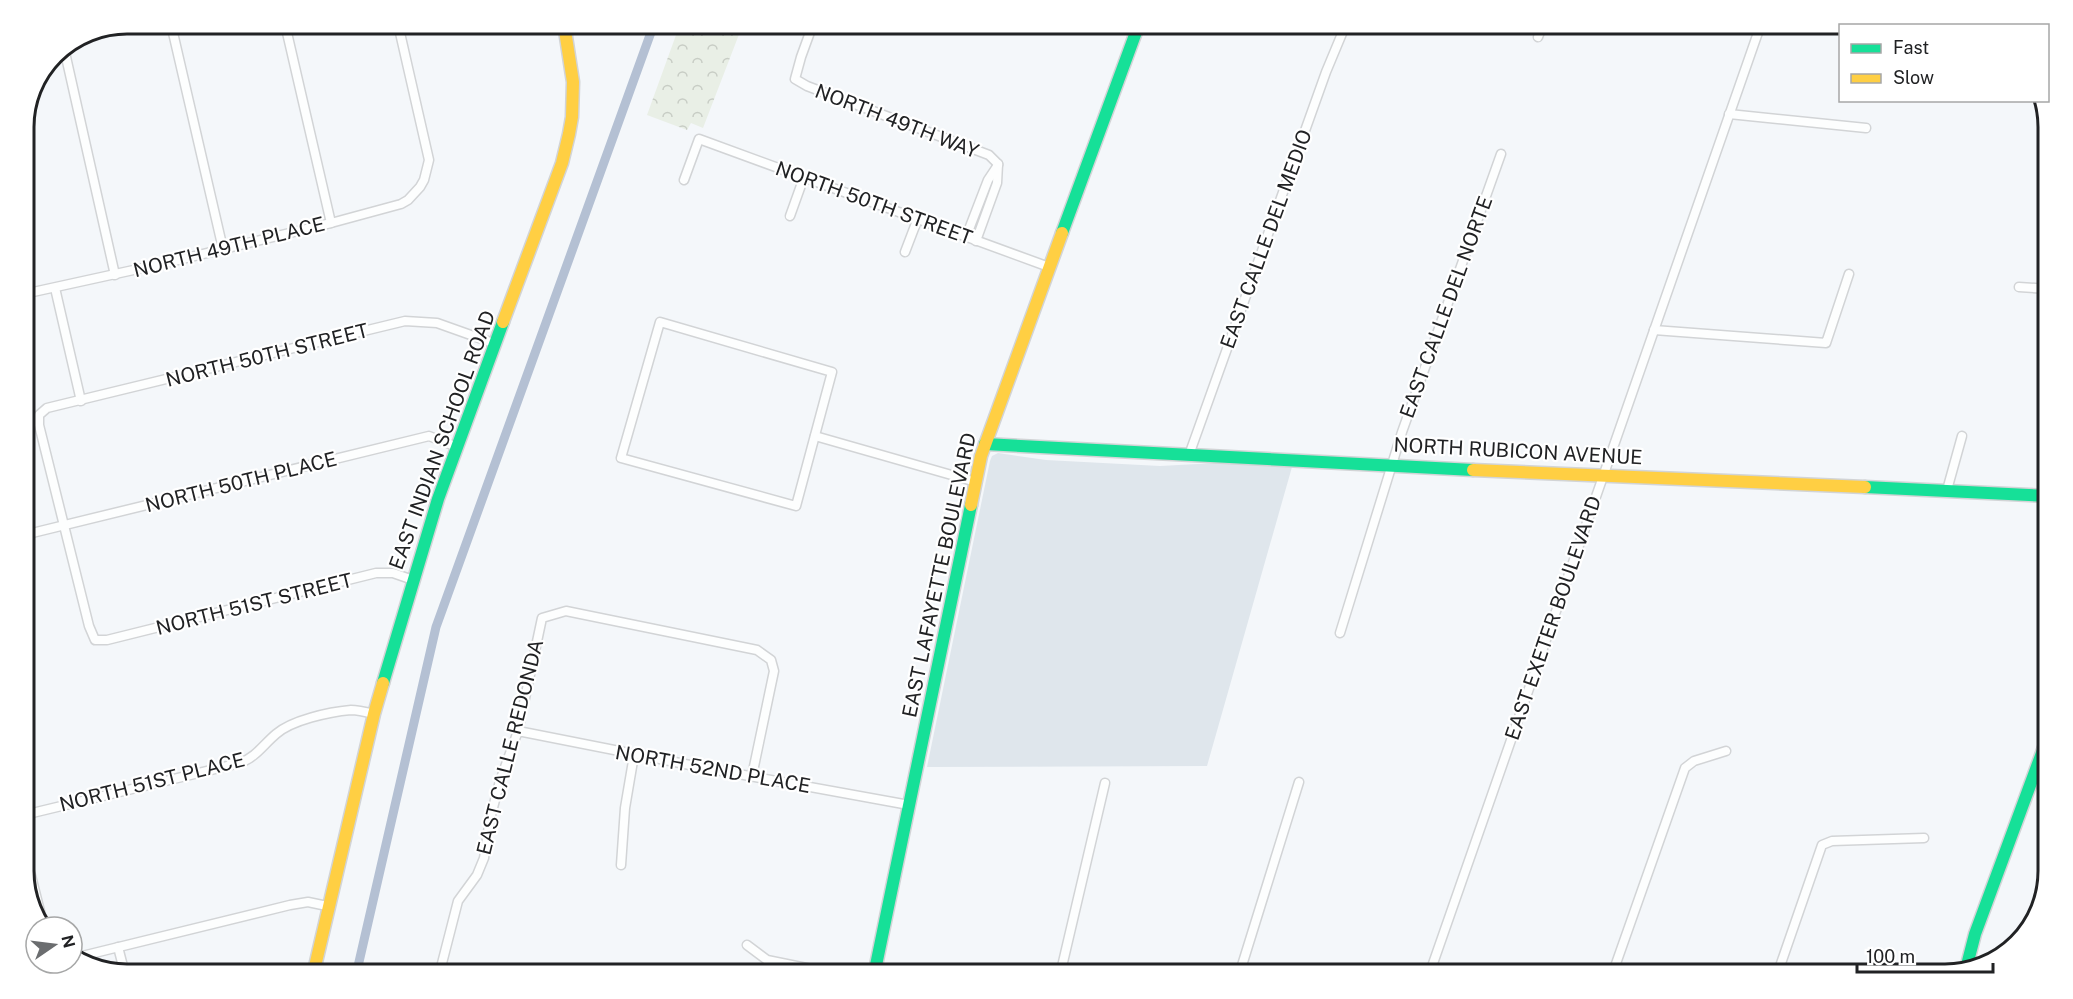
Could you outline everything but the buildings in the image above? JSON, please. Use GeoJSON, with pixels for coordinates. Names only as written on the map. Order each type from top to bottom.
{"type":"FeatureCollection","features":[{"type":"Feature","properties":{"kind":"street"},"geometry":{"type":"LineString","coordinates":[[173,34],[223,249]]}},
{"type":"Feature","properties":{"kind":"street"},"geometry":{"type":"LineString","coordinates":[[287,34],[331,223]]}},
{"type":"Feature","properties":{"kind":"street","name":"NORTH 49TH PLACE"},"geometry":{"type":"LineString","coordinates":[[35,292],[115,275],[401,204],[415,193],[424,180],[429,160],[400,34]]}},
{"type":"Feature","properties":{"kind":"street","name":"EAST INDIAN SCHOOL ROAD"},"geometry":{"type":"LineString","coordinates":[[315,964],[327,906],[374,714],[413,580],[438,499],[562,163],[570,127],[573,96],[566,34]]}},
{"type":"Feature","properties":{"kind":"street","name":"NORTH 49TH WAY"},"geometry":{"type":"LineString","coordinates":[[809,34],[795,79],[807,86],[989,155],[999,164]]}},
{"type":"Feature","properties":{"kind":"street","name":"EAST LAFAYETTE BOULEVARD"},"geometry":{"type":"LineString","coordinates":[[876,964],[985,444],[1135,34]]}},
{"type":"Feature","properties":{"kind":"street","name":"EAST CALLE DEL MEDIO"},"geometry":{"type":"LineString","coordinates":[[1189,455],[1326,72],[1342,34]]}},
{"type":"Feature","properties":{"kind":"street","name":"EAST EXETER BOULEVARD"},"geometry":{"type":"LineString","coordinates":[[1433,964],[1757,34]]}},
{"type":"Feature","properties":{"kind":"street"},"geometry":{"type":"LineString","coordinates":[[65,59],[115,275]]}},
{"type":"Feature","properties":{"kind":"street"},"geometry":{"type":"LineString","coordinates":[[1729,114],[1866,128]]}},
{"type":"Feature","properties":{"kind":"street","name":"NORTH 50TH STREET"},"geometry":{"type":"LineString","coordinates":[[684,180],[699,140],[1049,267]]}},
{"type":"Feature","properties":{"kind":"street","name":"EAST CALLE DEL NORTE"},"geometry":{"type":"LineString","coordinates":[[1340,633],[1391,464],[1501,154]]}},
{"type":"Feature","properties":{"kind":"street"},"geometry":{"type":"LineString","coordinates":[[966,237],[988,180],[999,164]]}},
{"type":"Feature","properties":{"kind":"street"},"geometry":{"type":"LineString","coordinates":[[976,241],[997,183],[999,164]]}},
{"type":"Feature","properties":{"kind":"street"},"geometry":{"type":"LineString","coordinates":[[790,216],[804,177]]}},
{"type":"Feature","properties":{"kind":"street"},"geometry":{"type":"LineString","coordinates":[[979,203],[988,206]]}},
{"type":"Feature","properties":{"kind":"street"},"geometry":{"type":"LineString","coordinates":[[905,252],[918,218]]}},
{"type":"Feature","properties":{"kind":"street"},"geometry":{"type":"LineString","coordinates":[[1654,330],[1826,343],[1849,274]]}},
{"type":"Feature","properties":{"kind":"street"},"geometry":{"type":"LineString","coordinates":[[2019,286],[2038,288]]}},
{"type":"Feature","properties":{"kind":"street"},"geometry":{"type":"LineString","coordinates":[[55,288],[81,401]]}},
{"type":"Feature","properties":{"kind":"street","name":"NORTH 50TH STREET"},"geometry":{"type":"LineString","coordinates":[[63,525],[39,425],[39,415],[47,408],[405,321],[437,323],[496,344]]}},
{"type":"Feature","properties":{"kind":"street"},"geometry":{"type":"LineString","coordinates":[[660,322],[832,372],[815,436],[796,507],[621,458],[660,322]]}},
{"type":"Feature","properties":{"kind":"street","name":"NORTH 50TH PLACE"},"geometry":{"type":"LineString","coordinates":[[35,532],[429,436],[457,447]]}},
{"type":"Feature","properties":{"kind":"street"},"geometry":{"type":"LineString","coordinates":[[815,436],[976,482]]}},
{"type":"Feature","properties":{"kind":"street"},"geometry":{"type":"LineString","coordinates":[[1947,490],[1962,436]]}},
{"type":"Feature","properties":{"kind":"street","name":"NORTH RUBICON AVENUE"},"geometry":{"type":"LineString","coordinates":[[985,444],[1602,476],[2038,495]]}},
{"type":"Feature","properties":{"kind":"street","name":"NORTH 51ST STREET"},"geometry":{"type":"LineString","coordinates":[[63,525],[89,626],[95,640],[119,638],[376,573],[393,573],[413,580]]}},
{"type":"Feature","properties":{"kind":"street","name":"EAST CALLE REDONDA"},"geometry":{"type":"LineString","coordinates":[[442,964],[458,901],[477,875],[484,858],[490,819],[518,731],[542,618],[566,611],[757,650],[771,660],[774,672],[752,776]]}},
{"type":"Feature","properties":{"kind":"street","name":"NORTH 51ST PLACE"},"geometry":{"type":"LineString","coordinates":[[35,812],[240,763],[258,753],[287,726],[303,721],[349,711],[374,714]]}},
{"type":"Feature","properties":{"kind":"street","name":"NORTH 52ND PLACE"},"geometry":{"type":"LineString","coordinates":[[518,731],[909,805]]}},
{"type":"Feature","properties":{"kind":"street"},"geometry":{"type":"LineString","coordinates":[[1616,964],[1685,768],[1694,761],[1726,751]]}},
{"type":"Feature","properties":{"kind":"street"},"geometry":{"type":"LineString","coordinates":[[621,865],[625,808],[634,754]]}},
{"type":"Feature","properties":{"kind":"street"},"geometry":{"type":"LineString","coordinates":[[1968,962],[1975,934],[2038,764]]}},
{"type":"Feature","properties":{"kind":"street"},"geometry":{"type":"LineString","coordinates":[[1242,964],[1299,782]]}},
{"type":"Feature","properties":{"kind":"street"},"geometry":{"type":"LineString","coordinates":[[1063,964],[1105,783]]}},
{"type":"Feature","properties":{"kind":"street"},"geometry":{"type":"LineString","coordinates":[[1781,964],[1825,843],[1924,838]]}},
{"type":"Feature","properties":{"kind":"street"},"geometry":{"type":"LineString","coordinates":[[86,955],[290,905],[308,902],[327,906]]}},
{"type":"Feature","properties":{"kind":"street"},"geometry":{"type":"LineString","coordinates":[[747,945],[767,960],[787,964]]}},
{"type":"Feature","properties":{"kind":"street"},"geometry":{"type":"LineString","coordinates":[[118,947],[122,964]]}},
{"type":"Feature","properties":{"kind":"shaded area"},"geometry":{"type":"Polygon","coordinates":[[[998,453],[1046,460],[1160,466],[1216,463],[1292,467],[1207,766],[927,767],[990,461],[992,456],[998,453]]]}},
{"type":"Feature","properties":{"kind":"green space"},"geometry":{"type":"Polygon","coordinates":[[[676,34],[739,34],[703,128],[691,123],[687,130],[647,115],[676,34]]]}},
{"type":"Feature","properties":{"kind":"waterway"},"geometry":{"type":"LineString","coordinates":[[359,964],[436,627],[650,34]]}},
{"type":"Feature","properties":{"kind":"traffic: fast"},"geometry":{"type":"LineString","coordinates":[[1062,233],[1135,34]]}},
{"type":"Feature","properties":{"kind":"traffic: fast"},"geometry":{"type":"LineString","coordinates":[[383,683],[438,499],[503,322]]}},
{"type":"Feature","properties":{"kind":"traffic: fast"},"geometry":{"type":"LineString","coordinates":[[985,444],[1473,470]]}},
{"type":"Feature","properties":{"kind":"traffic: fast"},"geometry":{"type":"LineString","coordinates":[[1865,487],[2038,495]]}},
{"type":"Feature","properties":{"kind":"traffic: fast"},"geometry":{"type":"LineString","coordinates":[[876,964],[971,505]]}},
{"type":"Feature","properties":{"kind":"traffic: fast"},"geometry":{"type":"LineString","coordinates":[[1968,962],[1975,934],[2038,764]]}},
{"type":"Feature","properties":{"kind":"traffic: slow"},"geometry":{"type":"LineString","coordinates":[[503,322],[562,163],[569,134],[573,82],[566,34]]}},
{"type":"Feature","properties":{"kind":"traffic: slow"},"geometry":{"type":"LineString","coordinates":[[971,505],[981,456],[1062,233]]}},
{"type":"Feature","properties":{"kind":"traffic: slow"},"geometry":{"type":"LineString","coordinates":[[1473,470],[1865,487]]}},
{"type":"Feature","properties":{"kind":"traffic: slow"},"geometry":{"type":"LineString","coordinates":[[316,964],[383,683]]}}]}
